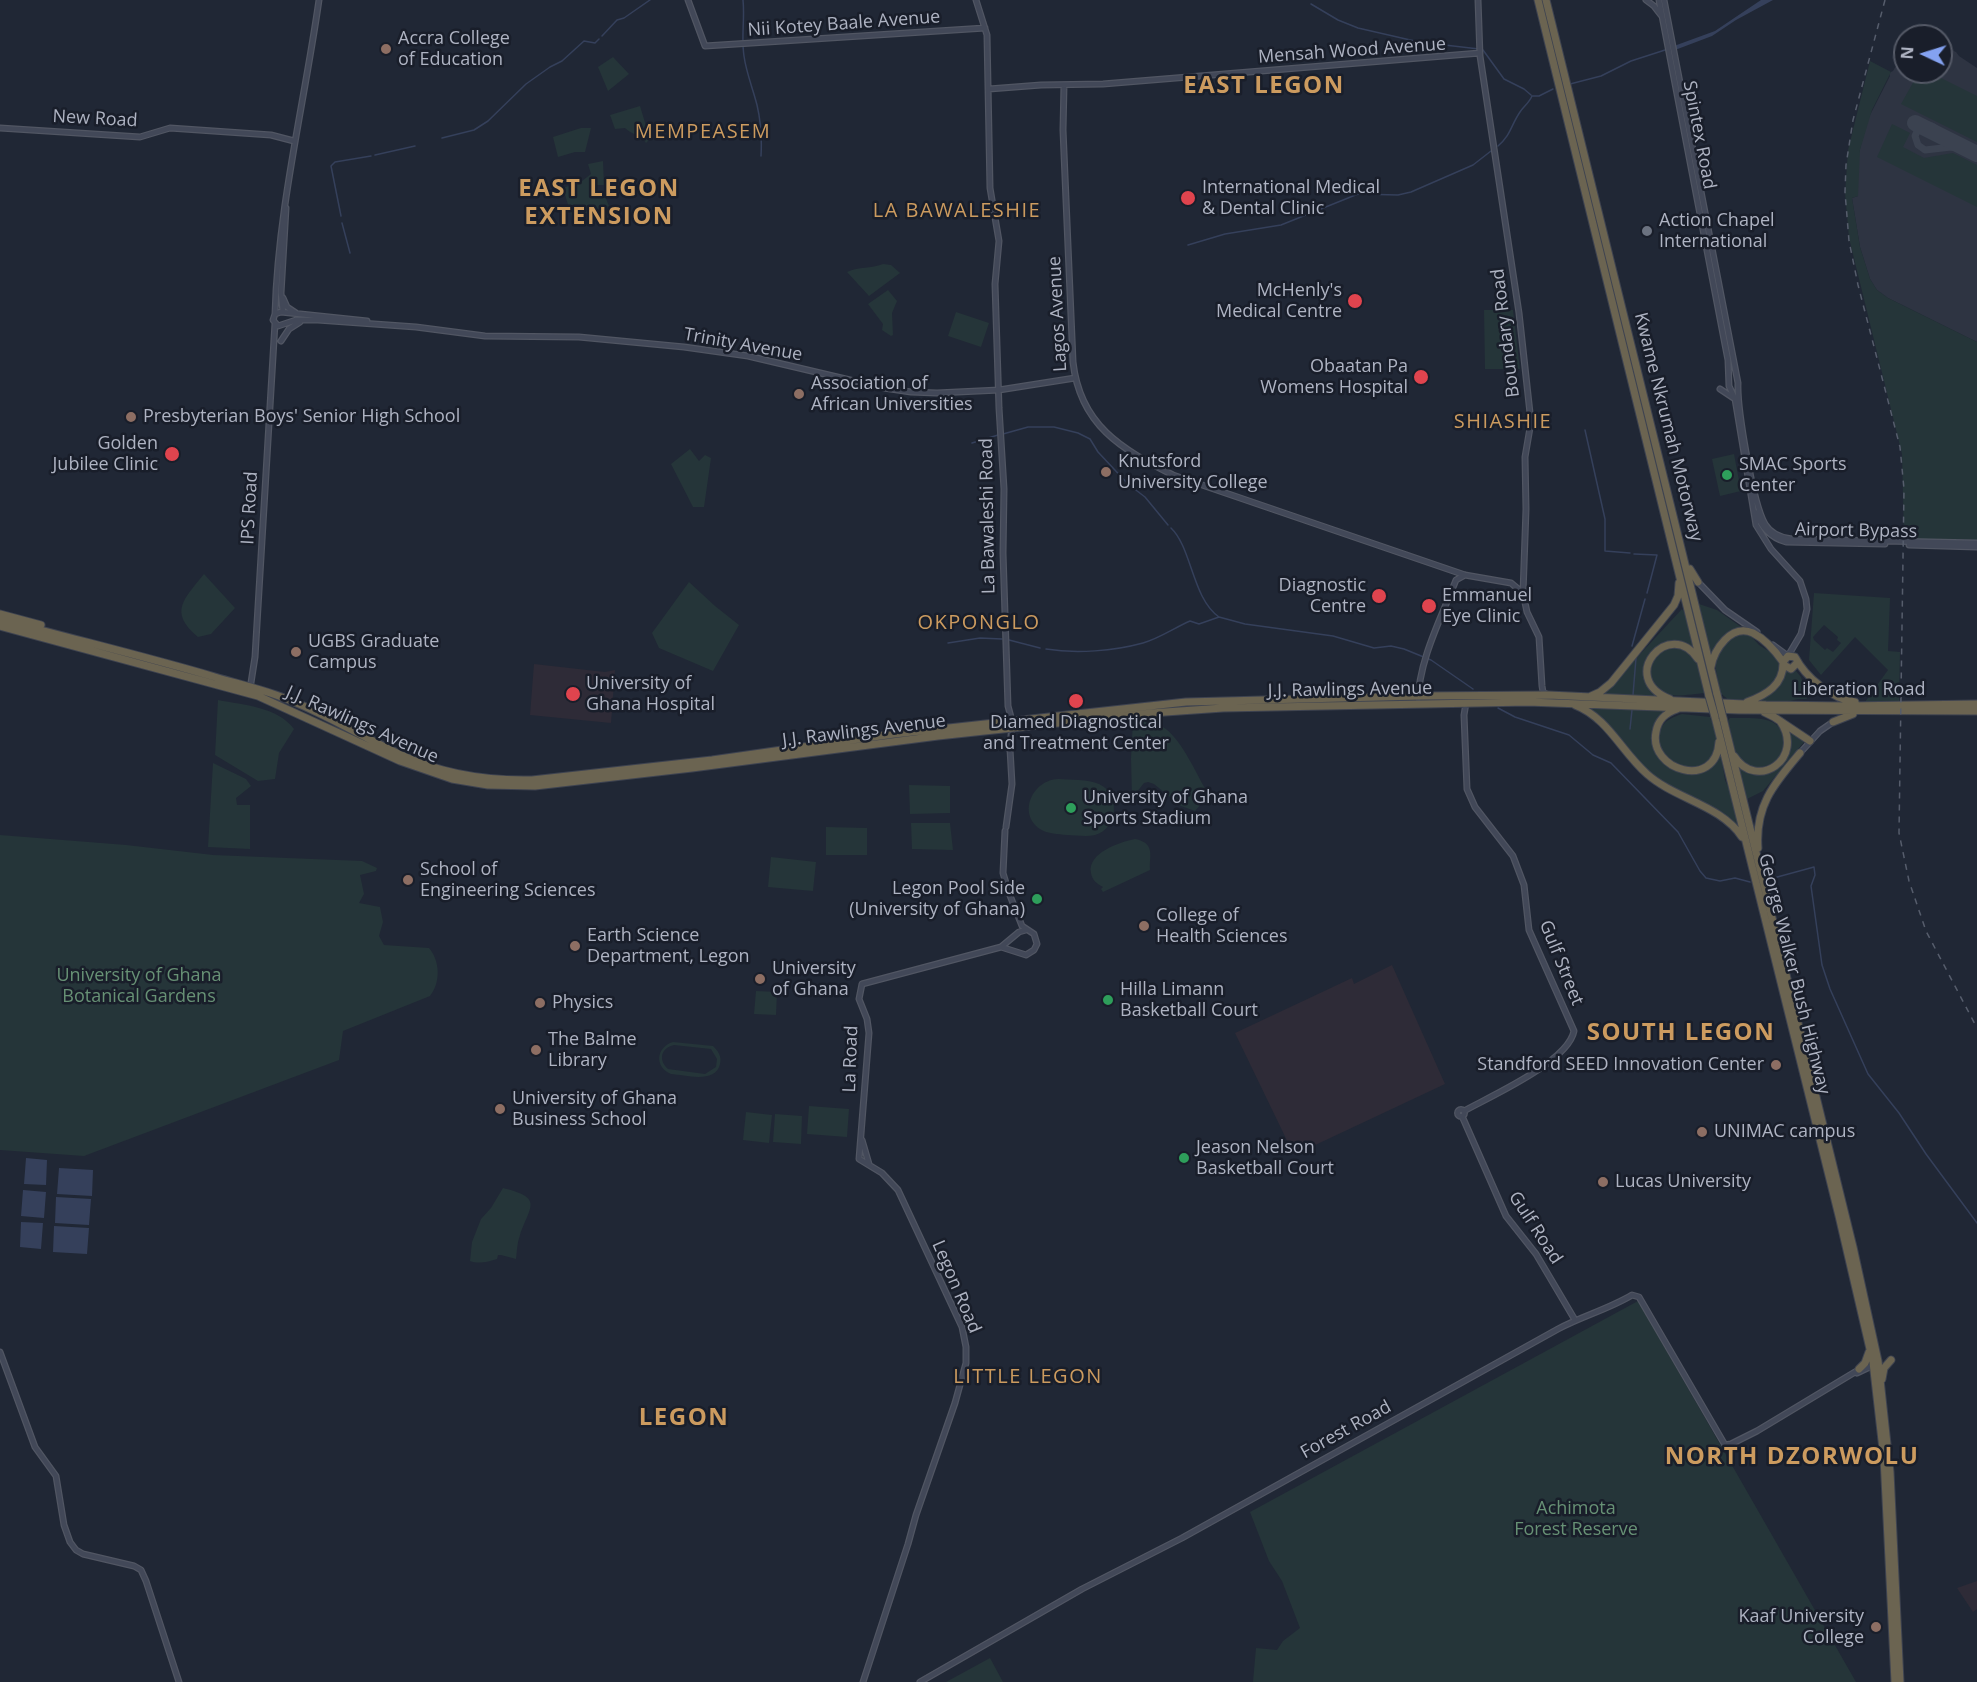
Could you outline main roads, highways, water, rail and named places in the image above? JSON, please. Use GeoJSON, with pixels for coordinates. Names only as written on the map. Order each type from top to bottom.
{"type":"FeatureCollection","features":[{"type":"Feature","properties":{"kind":"highway","name":"Kwame Nkrumah Motorway"},"geometry":{"type":"LineString","coordinates":[[1538,0],[1636,391],[1702,667],[1723,718],[1758,862]]}},
{"type":"Feature","properties":{"kind":"highway","name":"Kwame Nkrumah Motorway"},"geometry":{"type":"LineString","coordinates":[[1546,0],[1711,670],[1715,717],[1746,842]]}},
{"type":"Feature","properties":{"kind":"highway"},"geometry":{"type":"LineString","coordinates":[[1684,559],[1698,582]]}},
{"type":"Feature","properties":{"kind":"highway"},"geometry":{"type":"LineString","coordinates":[[1586,697],[1600,692],[1611,683],[1675,603],[1679,590],[1677,568]]}},
{"type":"Feature","properties":{"kind":"highway"},"geometry":{"type":"LineString","coordinates":[[1675,603],[1687,604]]}},
{"type":"Feature","properties":{"kind":"highway"},"geometry":{"type":"LineString","coordinates":[[0,614],[47,627],[66,640]]}},
{"type":"Feature","properties":{"kind":"highway","name":"J.J. Rawlings Avenue"},"geometry":{"type":"LineString","coordinates":[[0,619],[66,640],[250,691]]}},
{"type":"Feature","properties":{"kind":"highway"},"geometry":{"type":"LineString","coordinates":[[0,628],[48,643],[66,640]]}},
{"type":"Feature","properties":{"kind":"highway","name":"J.J. Rawlings Avenue"},"geometry":{"type":"LineString","coordinates":[[0,628],[133,650],[163,659],[177,666],[229,681],[400,761],[452,779],[488,785],[535,786],[692,768],[1186,702],[1418,700],[1548,695],[1760,711]]}},
{"type":"Feature","properties":{"kind":"highway"},"geometry":{"type":"LineString","coordinates":[[1711,670],[1717,649],[1728,637],[1747,632],[1754,634],[1786,660],[1791,669],[1797,663]]}},
{"type":"Feature","properties":{"kind":"highway"},"geometry":{"type":"LineString","coordinates":[[1702,667],[1697,657],[1683,646],[1670,645],[1655,652],[1648,667],[1649,683],[1659,695],[1677,705],[1663,717],[1658,725],[1655,734],[1656,747],[1671,765],[1691,772],[1708,766],[1718,752],[1719,734]]}},
{"type":"Feature","properties":{"kind":"highway"},"geometry":{"type":"LineString","coordinates":[[1786,660],[1795,657],[1805,673],[1833,694],[1849,701],[1873,705]]}},
{"type":"Feature","properties":{"kind":"highway"},"geometry":{"type":"LineString","coordinates":[[1742,704],[1767,693],[1775,686],[1786,660]]}},
{"type":"Feature","properties":{"kind":"highway","name":"J.J. Rawlings Avenue"},"geometry":{"type":"LineString","coordinates":[[1418,700],[1463,706],[1569,702],[1742,704]]}},
{"type":"Feature","properties":{"kind":"highway"},"geometry":{"type":"LineString","coordinates":[[1569,702],[1598,718],[1648,775],[1668,790],[1728,821],[1746,842]]}},
{"type":"Feature","properties":{"kind":"highway","name":"Liberation Road"},"geometry":{"type":"LineString","coordinates":[[1742,704],[1864,711],[1977,711]]}},
{"type":"Feature","properties":{"kind":"highway","name":"Liberation Road"},"geometry":{"type":"LineString","coordinates":[[1828,709],[1873,705],[1977,704]]}},
{"type":"Feature","properties":{"kind":"highway","name":"Liberation Road"},"geometry":{"type":"LineString","coordinates":[[1760,711],[1791,708]]}},
{"type":"Feature","properties":{"kind":"highway"},"geometry":{"type":"LineString","coordinates":[[1760,711],[1771,715],[1810,741]]}},
{"type":"Feature","properties":{"kind":"highway"},"geometry":{"type":"LineString","coordinates":[[1833,722],[1864,711]]}},
{"type":"Feature","properties":{"kind":"highway"},"geometry":{"type":"LineString","coordinates":[[1731,751],[1742,765],[1750,770],[1762,771],[1773,768],[1782,761],[1788,747],[1787,733],[1780,722]]}},
{"type":"Feature","properties":{"kind":"highway"},"geometry":{"type":"LineString","coordinates":[[1758,862],[1758,817],[1771,789],[1800,753]]}},
{"type":"Feature","properties":{"kind":"highway","name":"George Walker Bush Highway"},"geometry":{"type":"LineString","coordinates":[[1746,842],[1850,1261],[1858,1311],[1872,1345]]}},
{"type":"Feature","properties":{"kind":"highway","name":"George Walker Bush Highway"},"geometry":{"type":"LineString","coordinates":[[1758,862],[1853,1247],[1891,1432],[1890,1472],[1900,1682]]}},
{"type":"Feature","properties":{"kind":"highway"},"geometry":{"type":"LineString","coordinates":[[1872,1345],[1879,1353],[1891,1359],[1884,1368],[1882,1387]]}},
{"type":"Feature","properties":{"kind":"highway"},"geometry":{"type":"LineString","coordinates":[[1872,1345],[1868,1359],[1861,1370],[1875,1379]]}},
{"type":"Feature","properties":{"kind":"highway","name":"George Walker Bush Highway"},"geometry":{"type":"LineString","coordinates":[[1875,1363],[1884,1458],[1895,1682]]}},
{"type":"Feature","properties":{"kind":"water"},"geometry":{"type":"Polygon","coordinates":[[[1761,0],[1773,0],[1712,36],[1675,50],[1674,46],[1715,31],[1761,0]]]}},
{"type":"Feature","properties":{"kind":"water"},"geometry":{"type":"Polygon","coordinates":[[[26,1158],[47,1160],[46,1185],[24,1184],[26,1158]]]}},
{"type":"Feature","properties":{"kind":"water"},"geometry":{"type":"Polygon","coordinates":[[[59,1168],[93,1170],[92,1196],[57,1194],[59,1168]]]}},
{"type":"Feature","properties":{"kind":"water"},"geometry":{"type":"Polygon","coordinates":[[[23,1190],[46,1192],[44,1218],[21,1216],[23,1190]]]}},
{"type":"Feature","properties":{"kind":"water"},"geometry":{"type":"Polygon","coordinates":[[[56,1197],[91,1199],[89,1225],[55,1223],[56,1197]]]}},
{"type":"Feature","properties":{"kind":"water"},"geometry":{"type":"Polygon","coordinates":[[[21,1222],[43,1223],[41,1249],[20,1247],[21,1222]]]}},
{"type":"Feature","properties":{"kind":"water"},"geometry":{"type":"Polygon","coordinates":[[[54,1226],[89,1228],[87,1254],[53,1252],[54,1226]]]}},
{"type":"Feature","properties":{"kind":"waterway"},"geometry":{"type":"LineString","coordinates":[[602,36],[617,20],[624,18],[650,0]]}},
{"type":"Feature","properties":{"kind":"waterway"},"geometry":{"type":"LineString","coordinates":[[743,0],[743,49],[757,105],[761,156]]}},
{"type":"Feature","properties":{"kind":"waterway"},"geometry":{"type":"LineString","coordinates":[[1311,4],[1338,20],[1358,28],[1419,42],[1479,49]]}},
{"type":"Feature","properties":{"kind":"waterway"},"geometry":{"type":"LineString","coordinates":[[442,138],[474,130],[488,121],[526,84],[562,61],[584,41],[595,43],[599,39]]}},
{"type":"Feature","properties":{"kind":"waterway"},"geometry":{"type":"LineString","coordinates":[[1483,50],[1504,79],[1531,95]]}},
{"type":"Feature","properties":{"kind":"waterway"},"geometry":{"type":"LineString","coordinates":[[1570,84],[1601,76],[1631,61],[1665,50]]}},
{"type":"Feature","properties":{"kind":"waterway"},"geometry":{"type":"LineString","coordinates":[[1498,146],[1506,138],[1532,96],[1539,96],[1553,89]]}},
{"type":"Feature","properties":{"kind":"waterway"},"geometry":{"type":"LineString","coordinates":[[375,155],[415,146]]}},
{"type":"Feature","properties":{"kind":"waterway"},"geometry":{"type":"LineString","coordinates":[[1188,245],[1225,234],[1281,225],[1358,194],[1398,195],[1411,192],[1473,165],[1491,151]]}},
{"type":"Feature","properties":{"kind":"waterway"},"geometry":{"type":"LineString","coordinates":[[341,216],[331,166],[335,162],[371,156]]}},
{"type":"Feature","properties":{"kind":"waterway"},"geometry":{"type":"LineString","coordinates":[[342,223],[350,253]]}},
{"type":"Feature","properties":{"kind":"waterway"},"geometry":{"type":"LineString","coordinates":[[1003,434],[1028,427],[1054,427],[1078,433],[1090,439],[1098,452],[1128,484],[1145,497],[1168,525]]}},
{"type":"Feature","properties":{"kind":"waterway"},"geometry":{"type":"LineString","coordinates":[[1585,430],[1605,519],[1605,551],[1630,553]]}},
{"type":"Feature","properties":{"kind":"waterway"},"geometry":{"type":"LineString","coordinates":[[972,443],[998,435]]}},
{"type":"Feature","properties":{"kind":"waterway"},"geometry":{"type":"LineString","coordinates":[[1171,528],[1184,548],[1203,598],[1219,617]]}},
{"type":"Feature","properties":{"kind":"waterway"},"geometry":{"type":"LineString","coordinates":[[1634,554],[1657,555],[1647,593]]}},
{"type":"Feature","properties":{"kind":"waterway"},"geometry":{"type":"LineString","coordinates":[[1632,646],[1645,599]]}},
{"type":"Feature","properties":{"kind":"waterway"},"geometry":{"type":"LineString","coordinates":[[1046,649],[1095,651],[1132,646],[1161,636],[1190,621],[1199,624],[1219,617],[1245,624],[1333,636],[1374,648],[1391,646],[1404,649],[1431,660],[1473,689]]}},
{"type":"Feature","properties":{"kind":"waterway"},"geometry":{"type":"LineString","coordinates":[[948,643],[980,638],[1002,639]]}},
{"type":"Feature","properties":{"kind":"waterway"},"geometry":{"type":"LineString","coordinates":[[1009,640],[1040,648]]}},
{"type":"Feature","properties":{"kind":"waterway"},"geometry":{"type":"LineString","coordinates":[[1633,695],[1636,658]]}},
{"type":"Feature","properties":{"kind":"waterway"},"geometry":{"type":"LineString","coordinates":[[1498,708],[1515,717],[1569,735],[1593,755],[1611,763],[1678,832],[1706,878],[1720,881],[1735,878],[1750,882]]}},
{"type":"Feature","properties":{"kind":"waterway"},"geometry":{"type":"LineString","coordinates":[[1630,729],[1632,710]]}},
{"type":"Feature","properties":{"kind":"waterway"},"geometry":{"type":"LineString","coordinates":[[1770,879],[1814,867],[1815,875],[1811,886],[1822,965],[1830,989],[1868,1074],[1899,1113],[1977,1223]]}},
{"type":"Feature","properties":{"kind":"railway"},"geometry":{"type":"LineString","coordinates":[[1885,0],[1853,120],[1846,165],[1845,192],[1849,241],[1858,285],[1900,447],[1904,489],[1899,833],[1909,881],[1926,931],[1977,1028]]}},
{"type":"Feature","properties":{"kind":"place","name":"Accra College of Education"},"geometry":{"type":"Point","coordinates":[386,49]}},
{"type":"Feature","properties":{"kind":"place","name":"International Medical & Dental Clinic"},"geometry":{"type":"Point","coordinates":[1188,198]}},
{"type":"Feature","properties":{"kind":"place","name":"Action Chapel International"},"geometry":{"type":"Point","coordinates":[1647,231]}},
{"type":"Feature","properties":{"kind":"place","name":"McHenly's Medical Centre"},"geometry":{"type":"Point","coordinates":[1355,301]}},
{"type":"Feature","properties":{"kind":"place","name":"Obaatan Pa Womens Hospital"},"geometry":{"type":"Point","coordinates":[1421,377]}},
{"type":"Feature","properties":{"kind":"place","name":"Association of African Universities"},"geometry":{"type":"Point","coordinates":[799,394]}},
{"type":"Feature","properties":{"kind":"place","name":"Presbyterian Boys' Senior High School"},"geometry":{"type":"Point","coordinates":[131,417]}},
{"type":"Feature","properties":{"kind":"place","name":"Golden Jubilee Clinic"},"geometry":{"type":"Point","coordinates":[172,454]}},
{"type":"Feature","properties":{"kind":"place","name":"Knutsford University College"},"geometry":{"type":"Point","coordinates":[1106,472]}},
{"type":"Feature","properties":{"kind":"place","name":"SMAC Sports Center"},"geometry":{"type":"Point","coordinates":[1727,475]}},
{"type":"Feature","properties":{"kind":"place","name":"Diagnostic Centre"},"geometry":{"type":"Point","coordinates":[1379,596]}},
{"type":"Feature","properties":{"kind":"place","name":"Emmanuel Eye Clinic"},"geometry":{"type":"Point","coordinates":[1429,606]}},
{"type":"Feature","properties":{"kind":"place","name":"UGBS Graduate Campus"},"geometry":{"type":"Point","coordinates":[296,652]}},
{"type":"Feature","properties":{"kind":"place","name":"University of Ghana Hospital"},"geometry":{"type":"Point","coordinates":[573,694]}},
{"type":"Feature","properties":{"kind":"place","name":"Diamed Diagnostical and Treatment Center"},"geometry":{"type":"Point","coordinates":[1076,701]}},
{"type":"Feature","properties":{"kind":"place","name":"University of Ghana Sports Stadium"},"geometry":{"type":"Point","coordinates":[1071,808]}},
{"type":"Feature","properties":{"kind":"place","name":"School of Engineering Sciences"},"geometry":{"type":"Point","coordinates":[408,880]}},
{"type":"Feature","properties":{"kind":"place","name":"Legon Pool Side (University of Ghana)"},"geometry":{"type":"Point","coordinates":[1037,899]}},
{"type":"Feature","properties":{"kind":"place","name":"College of Health Sciences"},"geometry":{"type":"Point","coordinates":[1144,926]}},
{"type":"Feature","properties":{"kind":"place","name":"Earth Science Department, Legon"},"geometry":{"type":"Point","coordinates":[575,946]}},
{"type":"Feature","properties":{"kind":"place","name":"University of Ghana"},"geometry":{"type":"Point","coordinates":[760,979]}},
{"type":"Feature","properties":{"kind":"place","name":"Hilla Limann Basketball Court"},"geometry":{"type":"Point","coordinates":[1108,1000]}},
{"type":"Feature","properties":{"kind":"place","name":"Physics"},"geometry":{"type":"Point","coordinates":[540,1003]}},
{"type":"Feature","properties":{"kind":"place","name":"The Balme Library"},"geometry":{"type":"Point","coordinates":[536,1050]}},
{"type":"Feature","properties":{"kind":"place","name":"Standford SEED Innovation Center"},"geometry":{"type":"Point","coordinates":[1776,1065]}},
{"type":"Feature","properties":{"kind":"place","name":"University of Ghana Business School"},"geometry":{"type":"Point","coordinates":[500,1109]}},
{"type":"Feature","properties":{"kind":"place","name":"UNIMAC campus"},"geometry":{"type":"Point","coordinates":[1702,1132]}},
{"type":"Feature","properties":{"kind":"place","name":"Jeason Nelson Basketball Court"},"geometry":{"type":"Point","coordinates":[1184,1158]}},
{"type":"Feature","properties":{"kind":"place","name":"Lucas University"},"geometry":{"type":"Point","coordinates":[1603,1182]}},
{"type":"Feature","properties":{"kind":"place","name":"Kaaf University College"},"geometry":{"type":"Point","coordinates":[1876,1627]}},
{"type":"Feature","properties":{"kind":"district","name":"EAST LEGON"},"geometry":{"type":"Point","coordinates":[1264,86]}},
{"type":"Feature","properties":{"kind":"district","name":"MEMPEASEM"},"geometry":{"type":"Point","coordinates":[703,132]}},
{"type":"Feature","properties":{"kind":"district","name":"EAST LEGON EXTENSION"},"geometry":{"type":"Point","coordinates":[599,203]}},
{"type":"Feature","properties":{"kind":"district","name":"LA BAWALESHIE"},"geometry":{"type":"Point","coordinates":[957,211]}},
{"type":"Feature","properties":{"kind":"district","name":"SHIASHIE"},"geometry":{"type":"Point","coordinates":[1503,422]}},
{"type":"Feature","properties":{"kind":"district","name":"OKPONGLO"},"geometry":{"type":"Point","coordinates":[979,623]}},
{"type":"Feature","properties":{"kind":"district","name":"SOUTH LEGON"},"geometry":{"type":"Point","coordinates":[1681,1033]}},
{"type":"Feature","properties":{"kind":"district","name":"LITTLE LEGON"},"geometry":{"type":"Point","coordinates":[1028,1377]}},
{"type":"Feature","properties":{"kind":"district","name":"LEGON"},"geometry":{"type":"Point","coordinates":[684,1418]}},
{"type":"Feature","properties":{"kind":"district","name":"NORTH DZORWOLU"},"geometry":{"type":"Point","coordinates":[1792,1457]}},
{"type":"Feature","properties":{"kind":"park label","name":"University of Ghana Botanical Gardens"},"geometry":{"type":"Point","coordinates":[139,986]}},
{"type":"Feature","properties":{"kind":"park label","name":"Achimota Forest Reserve"},"geometry":{"type":"Point","coordinates":[1576,1519]}}]}
